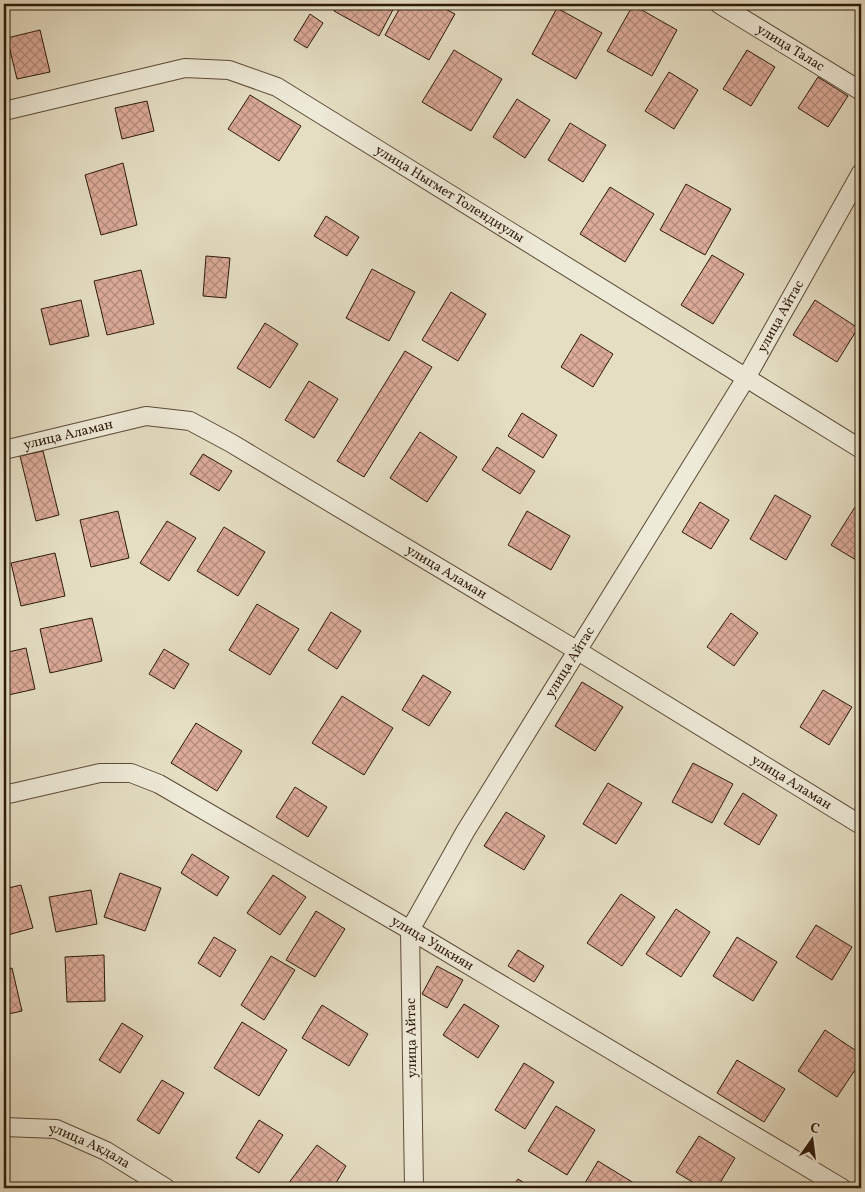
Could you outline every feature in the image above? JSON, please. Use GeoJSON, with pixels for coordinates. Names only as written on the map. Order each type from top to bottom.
{"type":"FeatureCollection","features":[{"type":"Feature","properties":{"kind":"street","name":"улица Талас"},"geometry":{"type":"LineString","coordinates":[[719,4],[861,91]]}},
{"type":"Feature","properties":{"kind":"street","name":"улица Ныгмет Толендиулы"},"geometry":{"type":"LineString","coordinates":[[4,111],[185,68],[229,70],[276,87],[861,449]]}},
{"type":"Feature","properties":{"kind":"street","name":"улица Айтас"},"geometry":{"type":"LineString","coordinates":[[414,1188],[410,930],[465,832],[746,378],[861,173]]}},
{"type":"Feature","properties":{"kind":"street","name":"улица Аламан"},"geometry":{"type":"LineString","coordinates":[[4,450],[146,416],[190,421],[231,443],[578,651],[861,825]]}},
{"type":"Feature","properties":{"kind":"street","name":"улица Ушкиян"},"geometry":{"type":"LineString","coordinates":[[4,795],[100,773],[131,773],[159,784],[410,930],[842,1188]]}},
{"type":"Feature","properties":{"kind":"street","name":"улица Акдала"},"geometry":{"type":"LineString","coordinates":[[4,1127],[56,1129],[106,1151],[166,1188]]}},
{"type":"Feature","properties":{"kind":"building"},"geometry":{"type":"Polygon","coordinates":[[[338,4],[396,4],[379,36],[334,11],[338,4]]]}},
{"type":"Feature","properties":{"kind":"building"},"geometry":{"type":"Polygon","coordinates":[[[402,4],[436,4],[455,14],[429,60],[385,35],[402,4]]]}},
{"type":"Feature","properties":{"kind":"building"},"geometry":{"type":"Polygon","coordinates":[[[633,5],[677,30],[652,76],[607,51],[633,5]]]}},
{"type":"Feature","properties":{"kind":"building"},"geometry":{"type":"Polygon","coordinates":[[[557,8],[602,33],[576,79],[532,54],[557,8]]]}},
{"type":"Feature","properties":{"kind":"building"},"geometry":{"type":"Polygon","coordinates":[[[310,14],[323,23],[307,48],[294,40],[310,14]]]}},
{"type":"Feature","properties":{"kind":"building"},"geometry":{"type":"Polygon","coordinates":[[[40,30],[50,72],[17,79],[7,38],[40,30]]]}},
{"type":"Feature","properties":{"kind":"building"},"geometry":{"type":"Polygon","coordinates":[[[454,50],[502,79],[471,131],[422,102],[454,50]]]}},
{"type":"Feature","properties":{"kind":"building"},"geometry":{"type":"Polygon","coordinates":[[[747,50],[775,67],[751,106],[723,89],[747,50]]]}},
{"type":"Feature","properties":{"kind":"building"},"geometry":{"type":"Polygon","coordinates":[[[669,72],[698,90],[674,129],[645,111],[669,72]]]}},
{"type":"Feature","properties":{"kind":"building"},"geometry":{"type":"Polygon","coordinates":[[[818,77],[848,96],[828,127],[798,108],[818,77]]]}},
{"type":"Feature","properties":{"kind":"building"},"geometry":{"type":"Polygon","coordinates":[[[250,95],[301,126],[279,161],[228,129],[250,95]]]}},
{"type":"Feature","properties":{"kind":"building"},"geometry":{"type":"Polygon","coordinates":[[[517,99],[550,120],[525,158],[493,137],[517,99]]]}},
{"type":"Feature","properties":{"kind":"building"},"geometry":{"type":"Polygon","coordinates":[[[147,101],[154,131],[122,139],[115,108],[147,101]]]}},
{"type":"Feature","properties":{"kind":"building"},"geometry":{"type":"Polygon","coordinates":[[[570,123],[606,145],[583,182],[548,160],[570,123]]]}},
{"type":"Feature","properties":{"kind":"building"},"geometry":{"type":"Polygon","coordinates":[[[123,163],[137,225],[101,235],[85,175],[123,163]]]}},
{"type":"Feature","properties":{"kind":"building"},"geometry":{"type":"Polygon","coordinates":[[[686,184],[731,209],[705,255],[660,230],[686,184]]]}},
{"type":"Feature","properties":{"kind":"building"},"geometry":{"type":"Polygon","coordinates":[[[610,187],[654,214],[625,262],[580,234],[610,187]]]}},
{"type":"Feature","properties":{"kind":"building"},"geometry":{"type":"Polygon","coordinates":[[[326,216],[359,237],[347,256],[314,236],[326,216]]]}},
{"type":"Feature","properties":{"kind":"building"},"geometry":{"type":"Polygon","coordinates":[[[712,255],[744,274],[713,324],[681,305],[712,255]]]}},
{"type":"Feature","properties":{"kind":"building"},"geometry":{"type":"Polygon","coordinates":[[[206,256],[230,258],[226,298],[203,296],[206,256]]]}},
{"type":"Feature","properties":{"kind":"building"},"geometry":{"type":"Polygon","coordinates":[[[372,269],[415,292],[389,341],[346,318],[372,269]]]}},
{"type":"Feature","properties":{"kind":"building"},"geometry":{"type":"Polygon","coordinates":[[[141,270],[154,324],[107,335],[94,281],[141,270]]]}},
{"type":"Feature","properties":{"kind":"building"},"geometry":{"type":"Polygon","coordinates":[[[451,292],[486,314],[458,361],[422,340],[451,292]]]}},
{"type":"Feature","properties":{"kind":"building"},"geometry":{"type":"Polygon","coordinates":[[[81,300],[89,336],[50,345],[41,309],[81,300]]]}},
{"type":"Feature","properties":{"kind":"building"},"geometry":{"type":"Polygon","coordinates":[[[815,300],[858,328],[837,362],[793,335],[815,300]]]}},
{"type":"Feature","properties":{"kind":"building"},"geometry":{"type":"Polygon","coordinates":[[[265,323],[298,344],[270,388],[237,368],[265,323]]]}},
{"type":"Feature","properties":{"kind":"building"},"geometry":{"type":"Polygon","coordinates":[[[581,334],[613,354],[593,387],[561,367],[581,334]]]}},
{"type":"Feature","properties":{"kind":"building"},"geometry":{"type":"Polygon","coordinates":[[[405,351],[432,367],[364,477],[337,461],[405,351]]]}},
{"type":"Feature","properties":{"kind":"building"},"geometry":{"type":"Polygon","coordinates":[[[309,381],[338,399],[314,438],[285,420],[309,381]]]}},
{"type":"Feature","properties":{"kind":"building"},"geometry":{"type":"Polygon","coordinates":[[[522,413],[557,435],[543,458],[508,436],[522,413]]]}},
{"type":"Feature","properties":{"kind":"building"},"geometry":{"type":"Polygon","coordinates":[[[420,432],[457,457],[427,502],[390,478],[420,432]]]}},
{"type":"Feature","properties":{"kind":"building"},"geometry":{"type":"Polygon","coordinates":[[[497,447],[535,471],[520,494],[482,470],[497,447]]]}},
{"type":"Feature","properties":{"kind":"building"},"geometry":{"type":"Polygon","coordinates":[[[43,451],[59,515],[36,521],[20,456],[43,451]]]}},
{"type":"Feature","properties":{"kind":"building"},"geometry":{"type":"Polygon","coordinates":[[[203,454],[232,471],[219,491],[190,474],[203,454]]]}},
{"type":"Feature","properties":{"kind":"building"},"geometry":{"type":"Polygon","coordinates":[[[775,495],[811,516],[786,560],[750,539],[775,495]]]}},
{"type":"Feature","properties":{"kind":"building"},"geometry":{"type":"Polygon","coordinates":[[[700,502],[729,520],[711,549],[682,532],[700,502]]]}},
{"type":"Feature","properties":{"kind":"building"},"geometry":{"type":"Polygon","coordinates":[[[855,507],[861,510],[861,563],[831,545],[855,507]]]}},
{"type":"Feature","properties":{"kind":"building"},"geometry":{"type":"Polygon","coordinates":[[[118,511],[129,558],[91,567],[80,520],[118,511]]]}},
{"type":"Feature","properties":{"kind":"building"},"geometry":{"type":"Polygon","coordinates":[[[527,511],[570,536],[551,570],[508,545],[527,511]]]}},
{"type":"Feature","properties":{"kind":"building"},"geometry":{"type":"Polygon","coordinates":[[[167,521],[196,538],[169,581],[140,563],[167,521]]]}},
{"type":"Feature","properties":{"kind":"building"},"geometry":{"type":"Polygon","coordinates":[[[224,527],[265,552],[238,596],[197,571],[224,527]]]}},
{"type":"Feature","properties":{"kind":"building"},"geometry":{"type":"Polygon","coordinates":[[[55,553],[65,596],[21,606],[11,563],[55,553]]]}},
{"type":"Feature","properties":{"kind":"building"},"geometry":{"type":"Polygon","coordinates":[[[257,604],[299,629],[270,675],[229,650],[257,604]]]}},
{"type":"Feature","properties":{"kind":"building"},"geometry":{"type":"Polygon","coordinates":[[[331,612],[361,631],[337,669],[308,650],[331,612]]]}},
{"type":"Feature","properties":{"kind":"building"},"geometry":{"type":"Polygon","coordinates":[[[731,613],[758,633],[734,666],[707,647],[731,613]]]}},
{"type":"Feature","properties":{"kind":"building"},"geometry":{"type":"Polygon","coordinates":[[[92,618],[102,661],[50,673],[40,629],[92,618]]]}},
{"type":"Feature","properties":{"kind":"building"},"geometry":{"type":"Polygon","coordinates":[[[26,648],[35,689],[4,696],[4,653],[26,648]]]}},
{"type":"Feature","properties":{"kind":"building"},"geometry":{"type":"Polygon","coordinates":[[[164,649],[189,664],[174,689],[149,674],[164,649]]]}},
{"type":"Feature","properties":{"kind":"building"},"geometry":{"type":"Polygon","coordinates":[[[423,675],[451,692],[429,726],[402,710],[423,675]]]}},
{"type":"Feature","properties":{"kind":"building"},"geometry":{"type":"Polygon","coordinates":[[[582,682],[623,707],[595,751],[555,726],[582,682]]]}},
{"type":"Feature","properties":{"kind":"building"},"geometry":{"type":"Polygon","coordinates":[[[823,690],[852,707],[829,745],[800,727],[823,690]]]}},
{"type":"Feature","properties":{"kind":"building"},"geometry":{"type":"Polygon","coordinates":[[[342,696],[393,728],[364,775],[312,743],[342,696]]]}},
{"type":"Feature","properties":{"kind":"building"},"geometry":{"type":"Polygon","coordinates":[[[196,723],[242,751],[217,791],[171,763],[196,723]]]}},
{"type":"Feature","properties":{"kind":"building"},"geometry":{"type":"Polygon","coordinates":[[[693,763],[733,784],[712,823],[672,802],[693,763]]]}},
{"type":"Feature","properties":{"kind":"building"},"geometry":{"type":"Polygon","coordinates":[[[608,783],[642,803],[616,844],[583,824],[608,783]]]}},
{"type":"Feature","properties":{"kind":"building"},"geometry":{"type":"Polygon","coordinates":[[[295,787],[327,807],[308,837],[276,817],[295,787]]]}},
{"type":"Feature","properties":{"kind":"building"},"geometry":{"type":"Polygon","coordinates":[[[743,793],[777,815],[759,845],[724,824],[743,793]]]}},
{"type":"Feature","properties":{"kind":"building"},"geometry":{"type":"Polygon","coordinates":[[[506,812],[545,836],[524,870],[484,846],[506,812]]]}},
{"type":"Feature","properties":{"kind":"building"},"geometry":{"type":"Polygon","coordinates":[[[192,854],[229,877],[217,896],[181,873],[192,854]]]}},
{"type":"Feature","properties":{"kind":"building"},"geometry":{"type":"Polygon","coordinates":[[[120,873],[161,888],[145,931],[104,917],[120,873]]]}},
{"type":"Feature","properties":{"kind":"building"},"geometry":{"type":"Polygon","coordinates":[[[273,875],[306,897],[280,935],[247,913],[273,875]]]}},
{"type":"Feature","properties":{"kind":"building"},"geometry":{"type":"Polygon","coordinates":[[[21,885],[33,928],[4,936],[4,889],[21,885]]]}},
{"type":"Feature","properties":{"kind":"building"},"geometry":{"type":"Polygon","coordinates":[[[91,890],[97,924],[56,932],[49,897],[91,890]]]}},
{"type":"Feature","properties":{"kind":"building"},"geometry":{"type":"Polygon","coordinates":[[[621,894],[655,917],[622,966],[587,943],[621,894]]]}},
{"type":"Feature","properties":{"kind":"building"},"geometry":{"type":"Polygon","coordinates":[[[676,909],[710,932],[681,977],[646,954],[676,909]]]}},
{"type":"Feature","properties":{"kind":"building"},"geometry":{"type":"Polygon","coordinates":[[[316,911],[345,929],[315,977],[286,960],[316,911]]]}},
{"type":"Feature","properties":{"kind":"building"},"geometry":{"type":"Polygon","coordinates":[[[816,925],[852,947],[832,980],[796,957],[816,925]]]}},
{"type":"Feature","properties":{"kind":"building"},"geometry":{"type":"Polygon","coordinates":[[[214,937],[236,950],[220,977],[198,963],[214,937]]]}},
{"type":"Feature","properties":{"kind":"building"},"geometry":{"type":"Polygon","coordinates":[[[737,937],[777,962],[753,1001],[713,976],[737,937]]]}},
{"type":"Feature","properties":{"kind":"building"},"geometry":{"type":"Polygon","coordinates":[[[518,950],[544,966],[534,982],[508,966],[518,950]]]}},
{"type":"Feature","properties":{"kind":"building"},"geometry":{"type":"Polygon","coordinates":[[[104,955],[105,1001],[67,1002],[65,957],[104,955]]]}},
{"type":"Feature","properties":{"kind":"building"},"geometry":{"type":"Polygon","coordinates":[[[271,956],[295,970],[264,1020],[241,1005],[271,956]]]}},
{"type":"Feature","properties":{"kind":"building"},"geometry":{"type":"Polygon","coordinates":[[[437,966],[463,980],[447,1008],[422,994],[437,966]]]}},
{"type":"Feature","properties":{"kind":"building"},"geometry":{"type":"Polygon","coordinates":[[[12,968],[22,1011],[4,1015],[4,970],[12,968]]]}},
{"type":"Feature","properties":{"kind":"building"},"geometry":{"type":"Polygon","coordinates":[[[464,1004],[499,1026],[478,1058],[443,1035],[464,1004]]]}},
{"type":"Feature","properties":{"kind":"building"},"geometry":{"type":"Polygon","coordinates":[[[322,1005],[368,1034],[349,1066],[302,1038],[322,1005]]]}},
{"type":"Feature","properties":{"kind":"building"},"geometry":{"type":"Polygon","coordinates":[[[242,1022],[287,1050],[259,1096],[214,1068],[242,1022]]]}},
{"type":"Feature","properties":{"kind":"building"},"geometry":{"type":"Polygon","coordinates":[[[122,1023],[143,1036],[120,1073],[99,1060],[122,1023]]]}},
{"type":"Feature","properties":{"kind":"building"},"geometry":{"type":"Polygon","coordinates":[[[825,1030],[861,1054],[861,1061],[837,1097],[798,1071],[825,1030]]]}},
{"type":"Feature","properties":{"kind":"building"},"geometry":{"type":"Polygon","coordinates":[[[737,1060],[785,1089],[764,1122],[717,1093],[737,1060]]]}},
{"type":"Feature","properties":{"kind":"building"},"geometry":{"type":"Polygon","coordinates":[[[524,1063],[554,1082],[525,1129],[495,1110],[524,1063]]]}},
{"type":"Feature","properties":{"kind":"building"},"geometry":{"type":"Polygon","coordinates":[[[162,1080],[184,1093],[159,1134],[137,1120],[162,1080]]]}},
{"type":"Feature","properties":{"kind":"building"},"geometry":{"type":"Polygon","coordinates":[[[556,1106],[595,1130],[567,1175],[528,1151],[556,1106]]]}},
{"type":"Feature","properties":{"kind":"building"},"geometry":{"type":"Polygon","coordinates":[[[259,1120],[283,1135],[259,1173],[236,1158],[259,1120]]]}},
{"type":"Feature","properties":{"kind":"building"},"geometry":{"type":"Polygon","coordinates":[[[699,1136],[735,1158],[717,1188],[702,1188],[676,1172],[699,1136]]]}},
{"type":"Feature","properties":{"kind":"building"},"geometry":{"type":"Polygon","coordinates":[[[317,1145],[346,1166],[333,1188],[285,1188],[317,1145]]]}},
{"type":"Feature","properties":{"kind":"building"},"geometry":{"type":"Polygon","coordinates":[[[598,1161],[642,1188],[582,1188],[598,1161]]]}},
{"type":"Feature","properties":{"kind":"building"},"geometry":{"type":"Polygon","coordinates":[[[518,1179],[532,1188],[512,1188],[518,1179]]]}}]}
